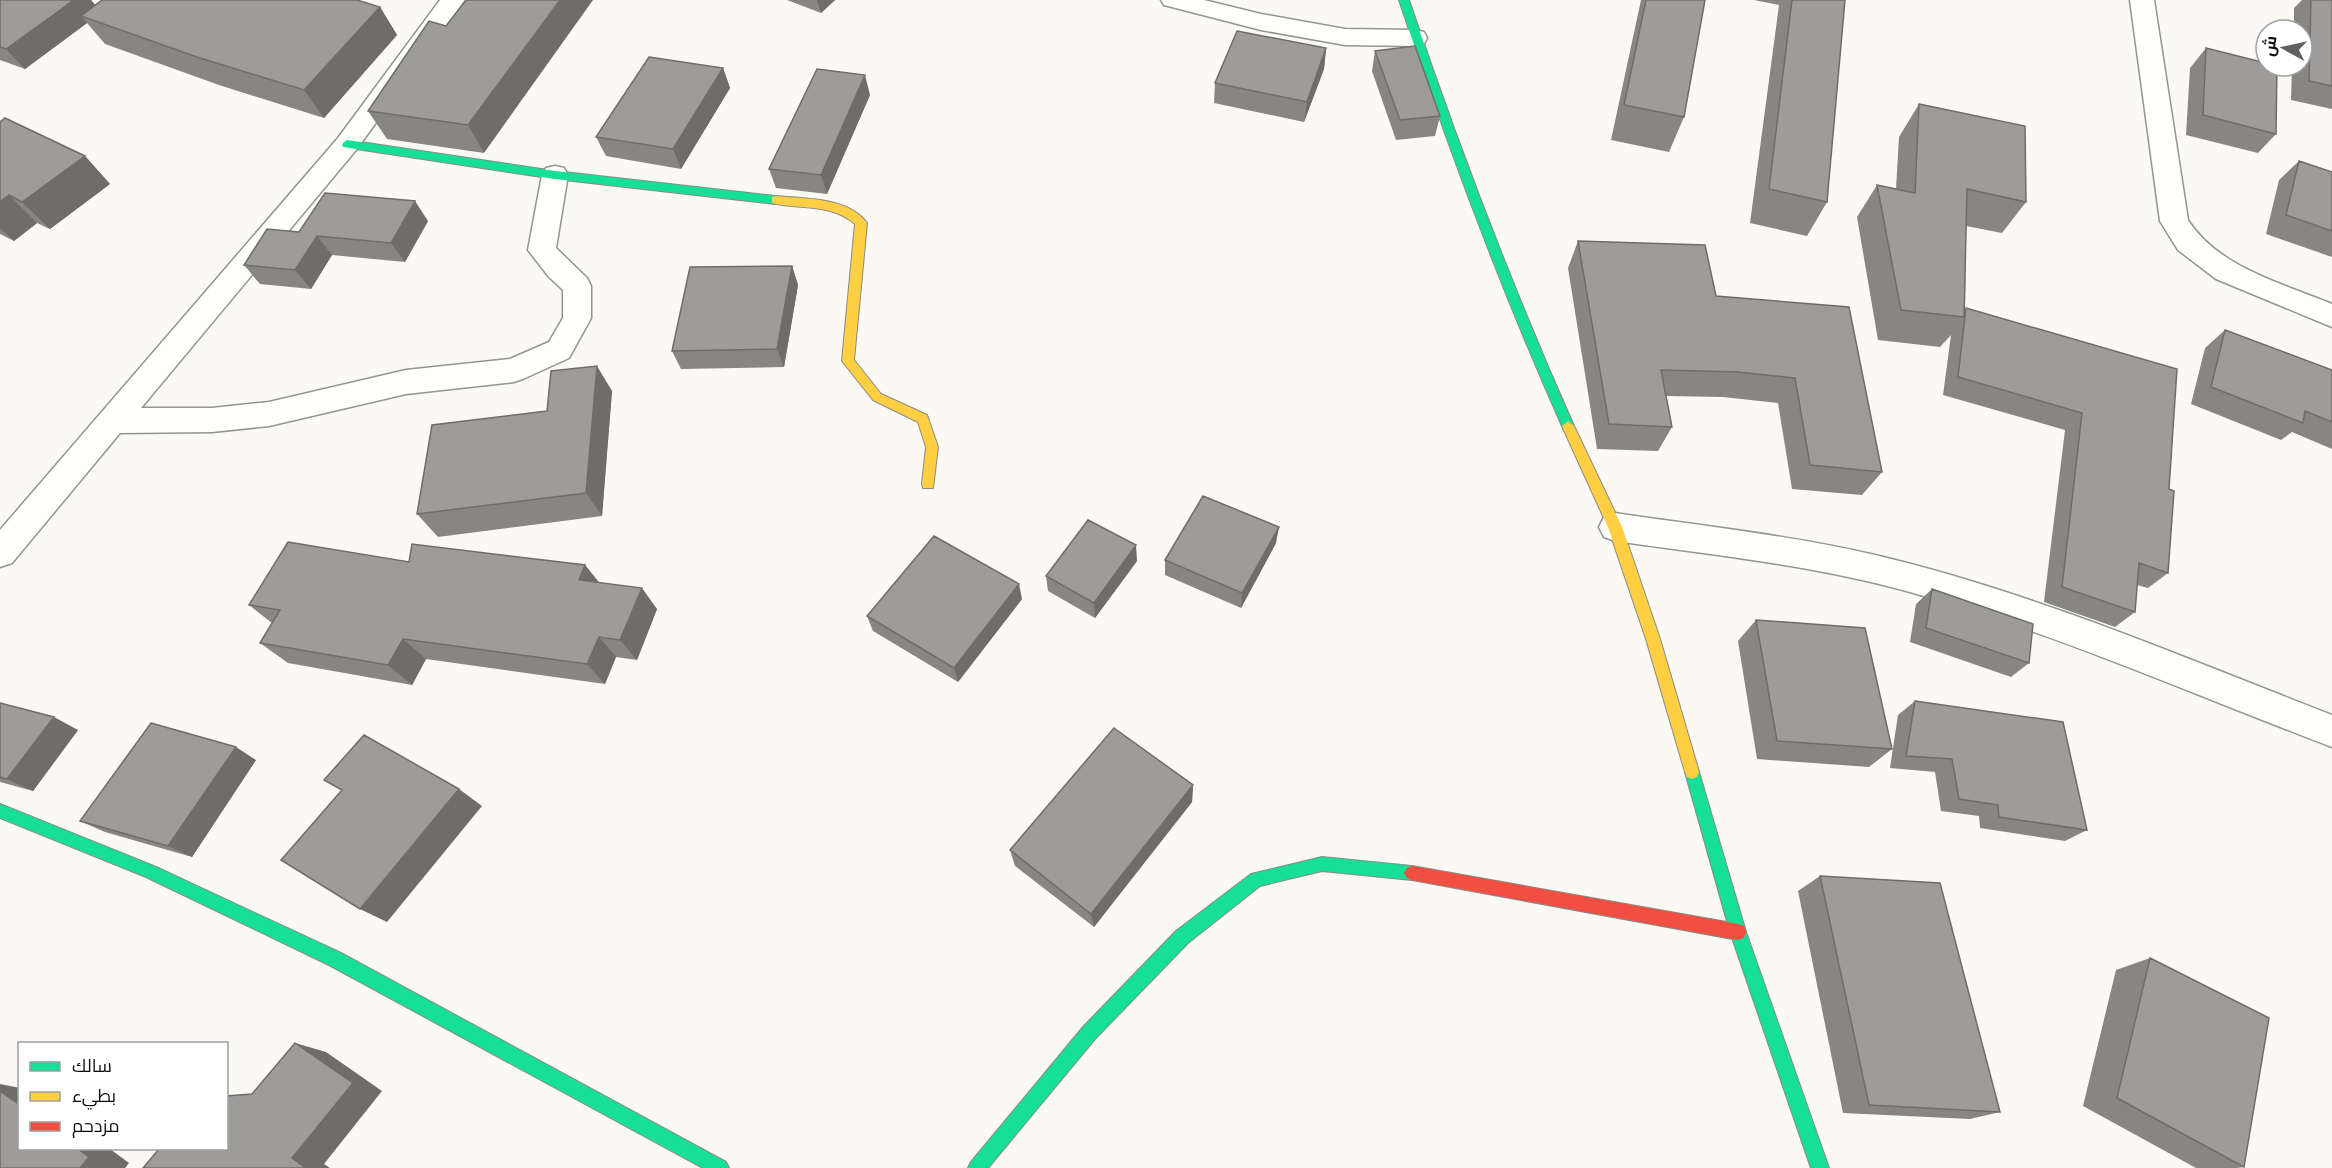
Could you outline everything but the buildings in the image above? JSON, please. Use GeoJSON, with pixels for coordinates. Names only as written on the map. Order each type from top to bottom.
{"type":"FeatureCollection","features":[{"type":"Feature","properties":{"kind":"street"},"geometry":{"type":"LineString","coordinates":[[0,553],[346,144],[453,0]]}},
{"type":"Feature","properties":{"kind":"street"},"geometry":{"type":"LineString","coordinates":[[1173,0],[1261,22],[1345,37],[1415,38]]}},
{"type":"Feature","properties":{"kind":"street"},"geometry":{"type":"LineString","coordinates":[[1404,0],[1415,38],[1496,253],[1560,407],[1615,527],[1653,639],[1738,932],[1820,1168]]}},
{"type":"Feature","properties":{"kind":"street"},"geometry":{"type":"LineString","coordinates":[[2142,0],[2174,221],[2188,243],[2226,272],[2332,316]]}},
{"type":"Feature","properties":{"kind":"street"},"geometry":{"type":"LineString","coordinates":[[346,144],[555,175],[833,207],[854,214],[861,223],[848,361],[877,397],[923,419],[932,447],[928,484]]}},
{"type":"Feature","properties":{"kind":"street"},"geometry":{"type":"LineString","coordinates":[[113,421],[212,420],[269,414],[406,382],[514,370],[559,350],[577,318],[577,286],[558,270],[542,250],[555,175]]}},
{"type":"Feature","properties":{"kind":"street"},"geometry":{"type":"LineString","coordinates":[[1615,527],[1836,560],[1909,577],[2016,610],[2332,731]]}},
{"type":"Feature","properties":{"kind":"street"},"geometry":{"type":"LineString","coordinates":[[0,811],[151,872],[335,959],[720,1168]]}},
{"type":"Feature","properties":{"kind":"street"},"geometry":{"type":"LineString","coordinates":[[977,1168],[1089,1033],[1174,945],[1256,879],[1322,864],[1399,871],[1738,932]]}},
{"type":"Feature","properties":{"kind":"traffic: fast"},"geometry":{"type":"LineString","coordinates":[[1404,0],[1480,215],[1522,321],[1568,426]]}},
{"type":"Feature","properties":{"kind":"traffic: fast"},"geometry":{"type":"LineString","coordinates":[[347,144],[555,175],[776,200]]}},
{"type":"Feature","properties":{"kind":"traffic: fast"},"geometry":{"type":"LineString","coordinates":[[1692,772],[1738,932],[1820,1168]]}},
{"type":"Feature","properties":{"kind":"traffic: fast"},"geometry":{"type":"LineString","coordinates":[[0,811],[151,872],[335,959],[720,1168]]}},
{"type":"Feature","properties":{"kind":"traffic: fast"},"geometry":{"type":"LineString","coordinates":[[977,1168],[1089,1033],[1182,937],[1256,879],[1322,864],[1412,873]]}},
{"type":"Feature","properties":{"kind":"traffic: slow"},"geometry":{"type":"LineString","coordinates":[[776,200],[832,207],[853,216],[861,223],[848,361],[877,397],[923,419],[932,447],[928,484]]}},
{"type":"Feature","properties":{"kind":"traffic: slow"},"geometry":{"type":"LineString","coordinates":[[1568,426],[1615,527],[1653,639],[1692,772]]}},
{"type":"Feature","properties":{"kind":"traffic: jam"},"geometry":{"type":"LineString","coordinates":[[1412,873],[1738,932]]}}]}
